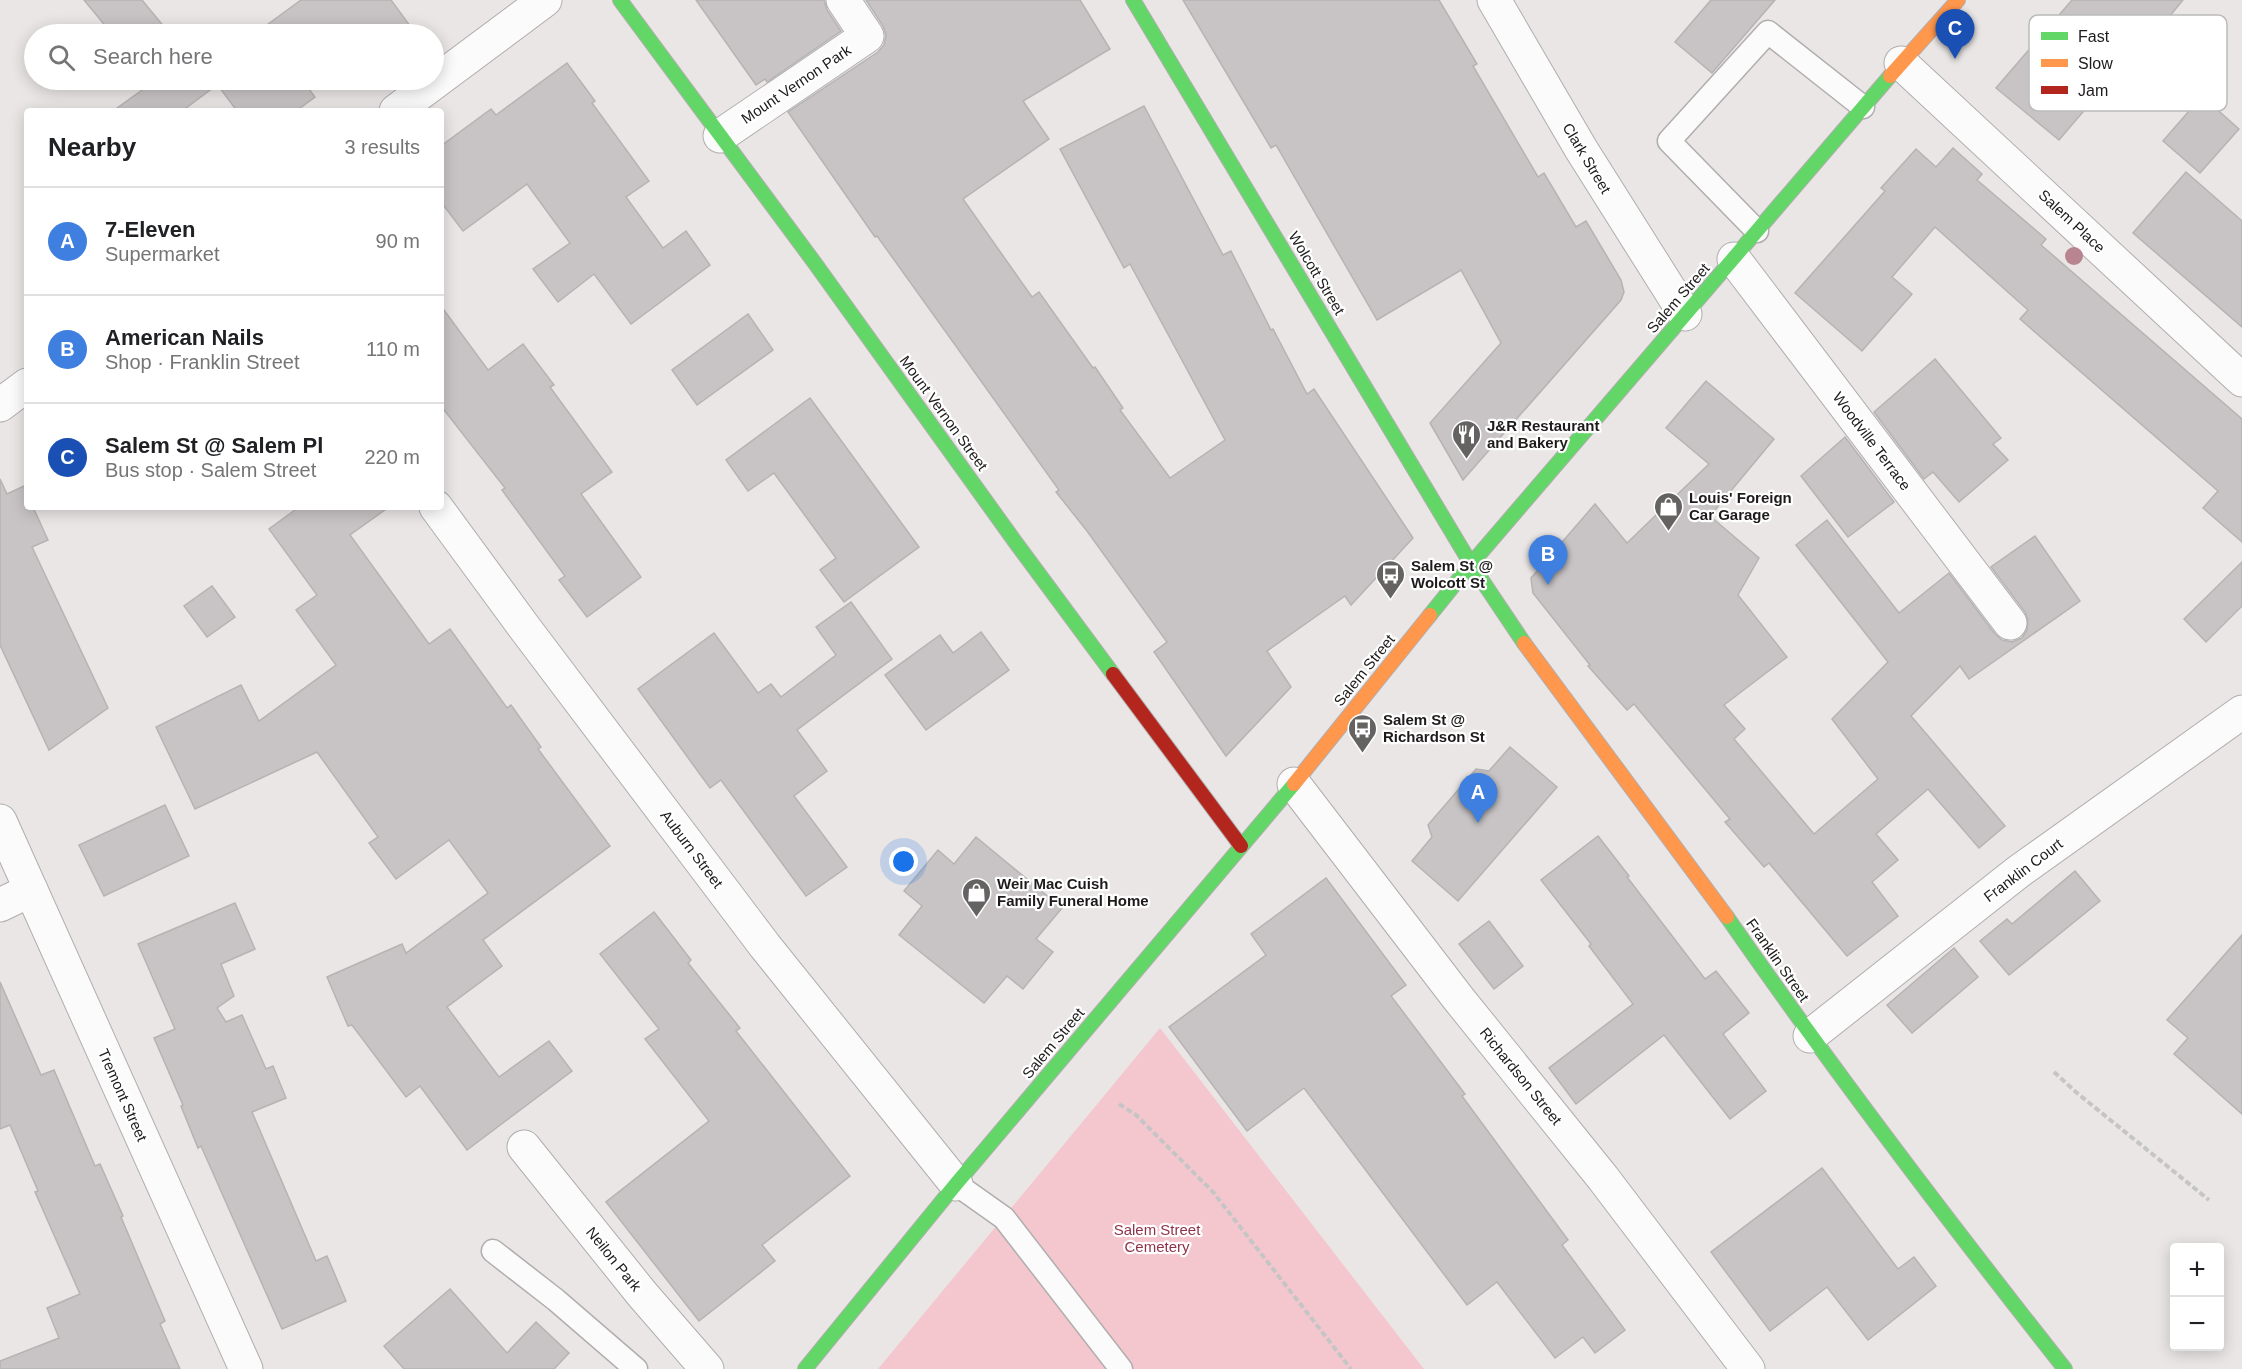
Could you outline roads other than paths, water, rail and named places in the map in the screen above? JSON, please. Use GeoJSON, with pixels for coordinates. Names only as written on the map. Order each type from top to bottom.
{"type":"FeatureCollection","features":[{"type":"Feature","properties":{"kind":"street"},"geometry":{"type":"LineString","coordinates":[[444,75],[545,0]]}},
{"type":"Feature","properties":{"kind":"street","name":"Mount Vernon Street"},"geometry":{"type":"LineString","coordinates":[[620,0],[814,262],[1016,543],[1241,846]]}},
{"type":"Feature","properties":{"kind":"street","name":"Mount Vernon Park"},"geometry":{"type":"LineString","coordinates":[[720,136],[867,36],[843,0]]}},
{"type":"Feature","properties":{"kind":"street","name":"Wolcott Street"},"geometry":{"type":"LineString","coordinates":[[1133,0],[1471,564]]}},
{"type":"Feature","properties":{"kind":"street","name":"Clark Street"},"geometry":{"type":"LineString","coordinates":[[1494,0],[1581,149],[1685,314]]}},
{"type":"Feature","properties":{"kind":"street","name":"Salem Street"},"geometry":{"type":"LineString","coordinates":[[805,1369],[956,1184],[1294,784],[1471,564],[1900,63],[1958,0]]}},
{"type":"Feature","properties":{"kind":"street","name":"Salem Place"},"geometry":{"type":"LineString","coordinates":[[1900,63],[2242,380]]}},
{"type":"Feature","properties":{"kind":"street"},"geometry":{"type":"LineString","coordinates":[[400,108],[424,90]]}},
{"type":"Feature","properties":{"kind":"street","name":"Woodville Terrace"},"geometry":{"type":"LineString","coordinates":[[1734,259],[2010,623]]}},
{"type":"Feature","properties":{"kind":"street"},"geometry":{"type":"LineString","coordinates":[[0,405],[24,387]]}},
{"type":"Feature","properties":{"kind":"street","name":"Auburn Street"},"geometry":{"type":"LineString","coordinates":[[438,510],[765,946],[956,1184]]}},
{"type":"Feature","properties":{"kind":"street","name":"Franklin Street"},"geometry":{"type":"LineString","coordinates":[[1471,564],[1528,651],[1703,882],[1810,1036],[2065,1369]]}},
{"type":"Feature","properties":{"kind":"street","name":"Franklin Court"},"geometry":{"type":"LineString","coordinates":[[1810,1036],[2018,872],[2242,712]]}},
{"type":"Feature","properties":{"kind":"street","name":"Richardson Street"},"geometry":{"type":"LineString","coordinates":[[1294,784],[1458,998],[1603,1178],[1748,1369]]}},
{"type":"Feature","properties":{"kind":"street","name":"Tremont Street"},"geometry":{"type":"LineString","coordinates":[[0,821],[246,1369]]}},
{"type":"Feature","properties":{"kind":"street"},"geometry":{"type":"LineString","coordinates":[[0,905],[31,890]]}},
{"type":"Feature","properties":{"kind":"street","name":"Neilon Park"},"geometry":{"type":"LineString","coordinates":[[524,1147],[642,1294],[707,1369]]}},
{"type":"Feature","properties":{"kind":"lane"},"geometry":{"type":"LineString","coordinates":[[1758,231],[1669,141],[1768,32],[1863,107]]}},
{"type":"Feature","properties":{"kind":"lane"},"geometry":{"type":"LineString","coordinates":[[956,1184],[1004,1218],[1121,1369]]}},
{"type":"Feature","properties":{"kind":"lane"},"geometry":{"type":"LineString","coordinates":[[493,1251],[556,1300],[636,1369]]}},
{"type":"Feature","properties":{"kind":"place","name":"Salem St @ Salem Pl"},"geometry":{"type":"Point","coordinates":[1955,59]}},
{"type":"Feature","properties":{"kind":"place","name":"J&R Restaurant and Bakery"},"geometry":{"type":"Point","coordinates":[1466,460]}},
{"type":"Feature","properties":{"kind":"place","name":"Louis' Foreign Car Garage"},"geometry":{"type":"Point","coordinates":[1668,532]}},
{"type":"Feature","properties":{"kind":"place","name":"American Nails"},"geometry":{"type":"Point","coordinates":[1548,585]}},
{"type":"Feature","properties":{"kind":"place","name":"Salem St @ Wolcott St"},"geometry":{"type":"Point","coordinates":[1390,600]}},
{"type":"Feature","properties":{"kind":"place","name":"Salem St @ Richardson St"},"geometry":{"type":"Point","coordinates":[1362,754]}},
{"type":"Feature","properties":{"kind":"place","name":"7-Eleven"},"geometry":{"type":"Point","coordinates":[1478,823]}},
{"type":"Feature","properties":{"kind":"place","name":"Weir Mac Cuish Family Funeral Home"},"geometry":{"type":"Point","coordinates":[976,918]}},
{"type":"Feature","properties":{"kind":"park label","name":"Salem Street Cemetery"},"geometry":{"type":"Point","coordinates":[1157,1238]}}]}
